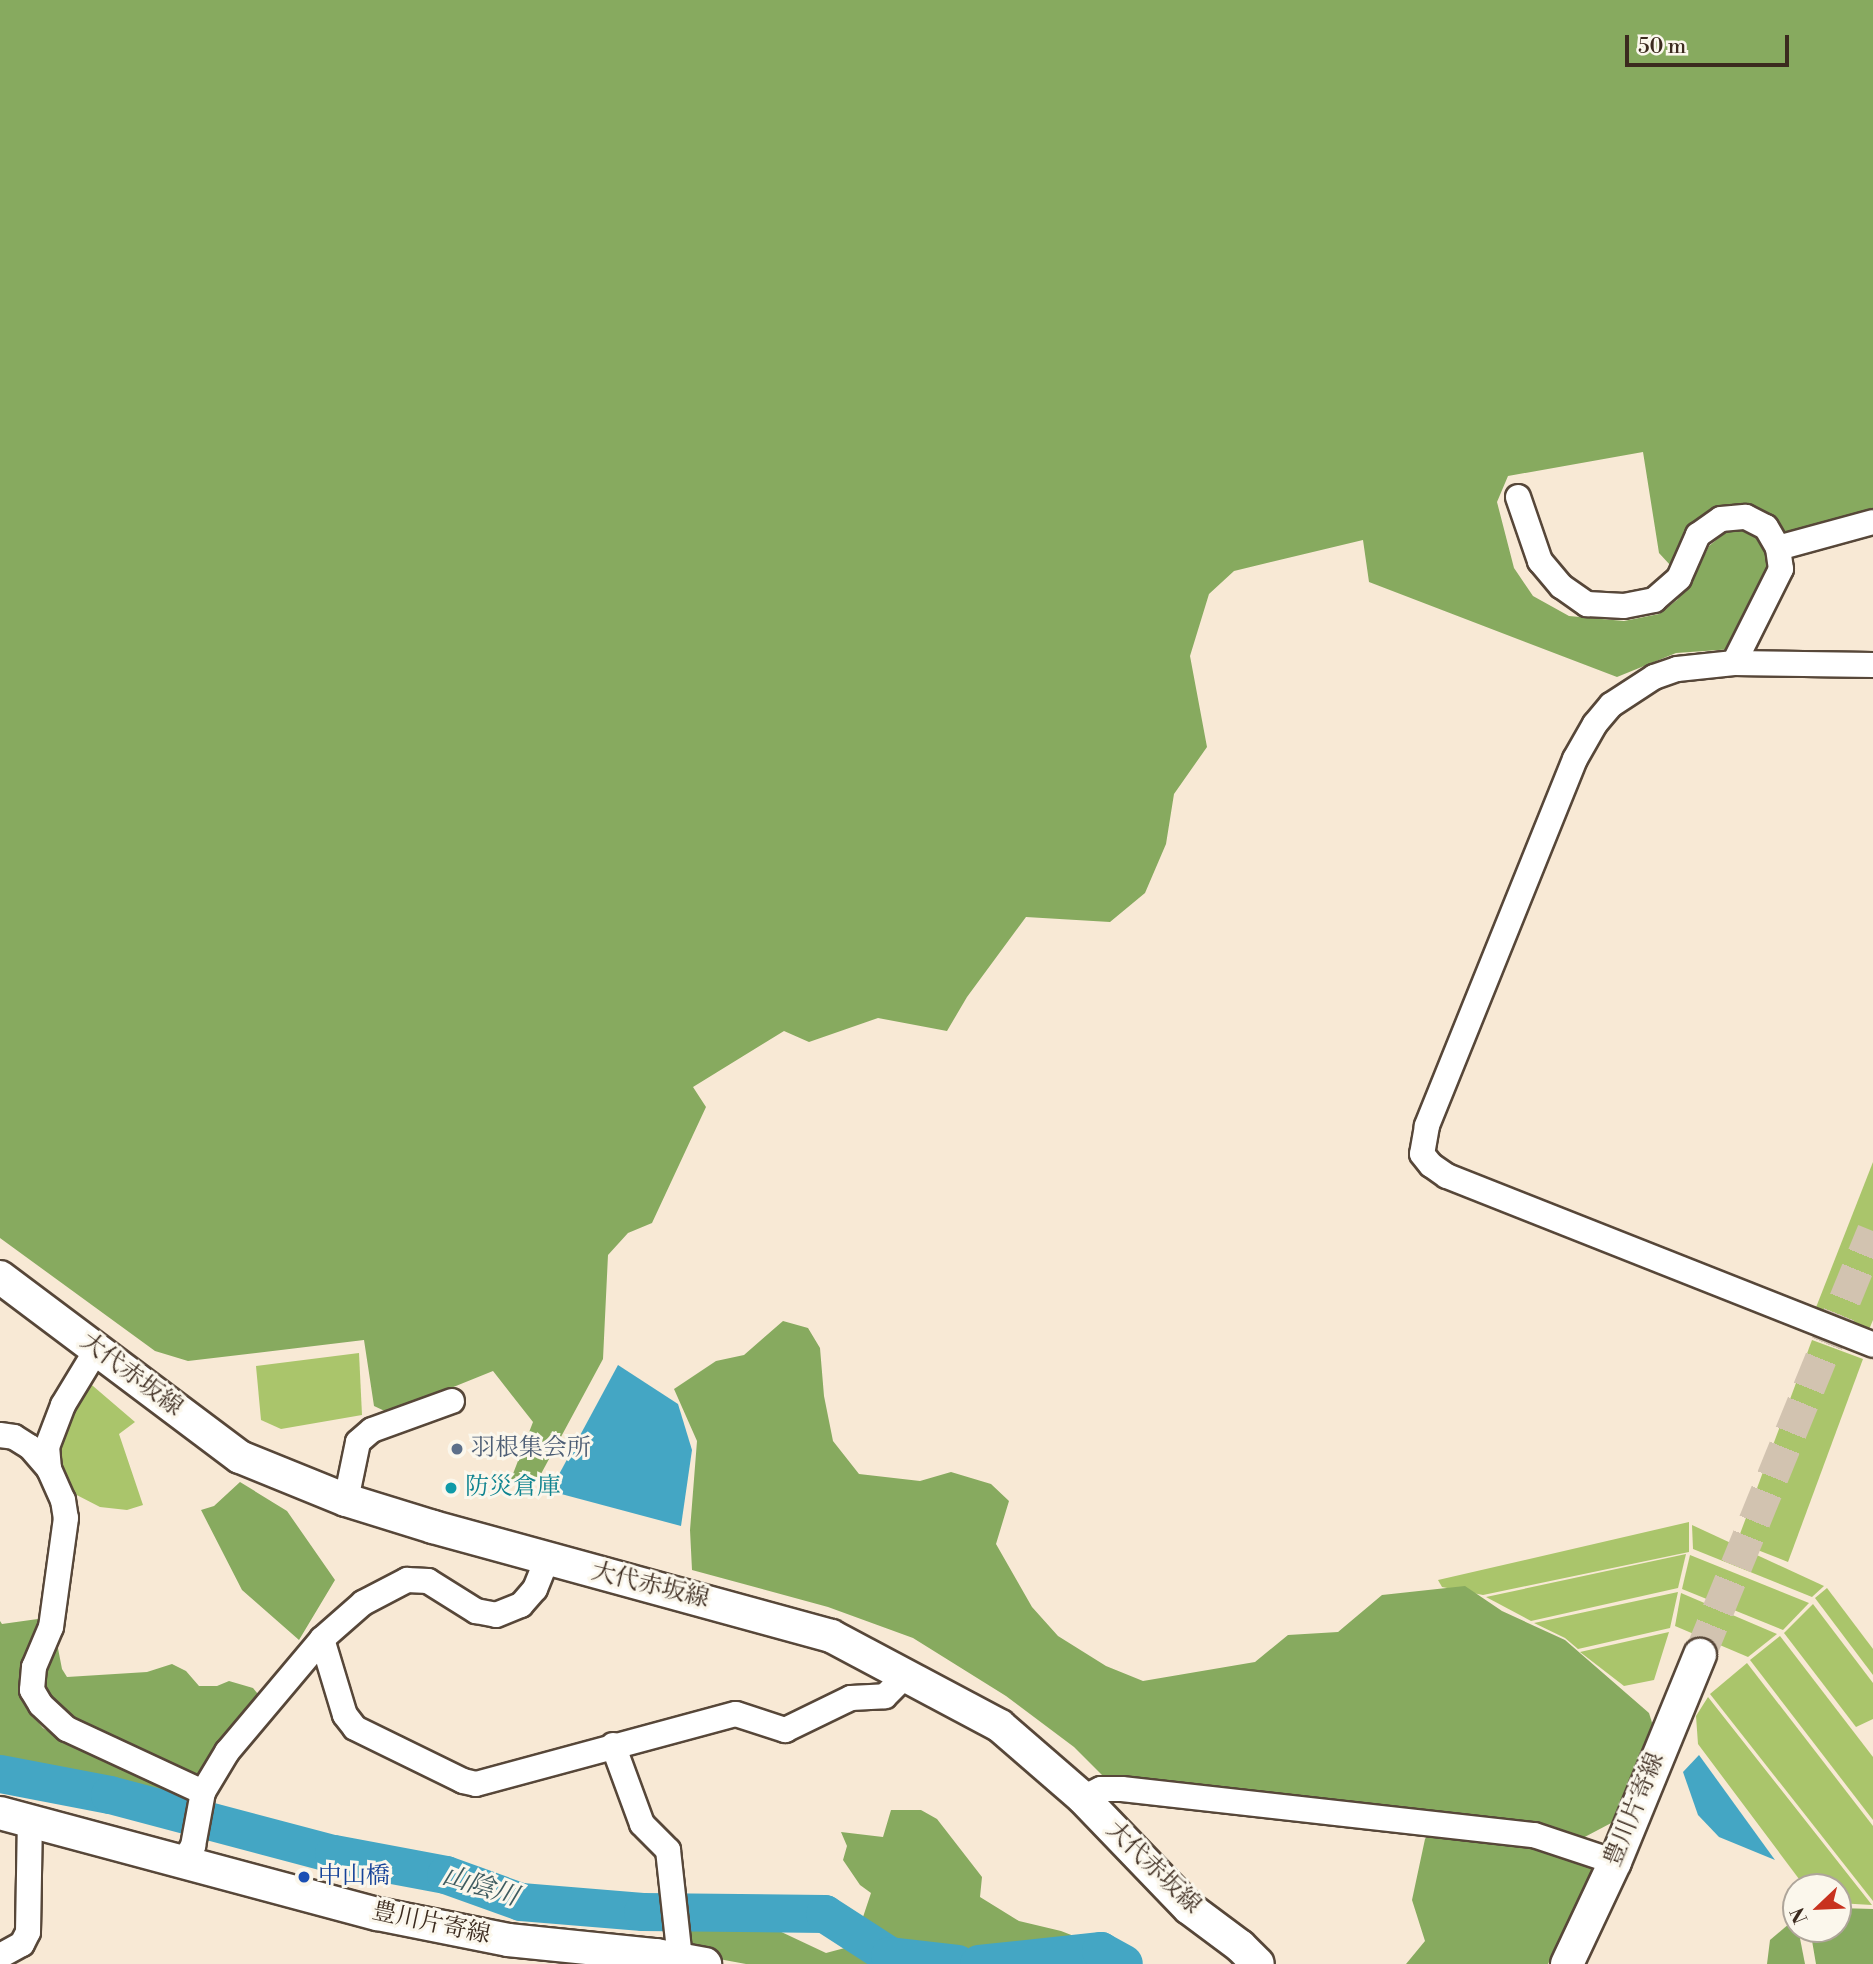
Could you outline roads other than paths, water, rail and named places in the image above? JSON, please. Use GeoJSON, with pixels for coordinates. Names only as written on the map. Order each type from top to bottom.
{"type":"FeatureCollection","features":[{"type":"Feature","properties":{"kind":"main road","name":"大代赤坂線"},"geometry":{"type":"LineString","coordinates":[[0,1277],[240,1457],[346,1500],[547,1559],[831,1636],[1000,1726],[1083,1798],[1166,1885],[1258,1964]]}},
{"type":"Feature","properties":{"kind":"main road","name":"豊川片寄線"},"geometry":{"type":"LineString","coordinates":[[1567,1964],[1615,1862],[1700,1655]]}},
{"type":"Feature","properties":{"kind":"main road","name":"豊川片寄線"},"geometry":{"type":"LineString","coordinates":[[0,1813],[404,1919],[508,1940],[692,1962]]}},
{"type":"Feature","properties":{"kind":"street"},"geometry":{"type":"LineString","coordinates":[[1518,497],[1539,561],[1561,586],[1587,604],[1624,606],[1654,600],[1679,578],[1698,535],[1721,519],[1746,517],[1766,527],[1778,548],[1781,569],[1734,663]]}},
{"type":"Feature","properties":{"kind":"street"},"geometry":{"type":"LineString","coordinates":[[1778,548],[1873,522]]}},
{"type":"Feature","properties":{"kind":"street"},"geometry":{"type":"LineString","coordinates":[[1873,665],[1734,663],[1677,669],[1654,677],[1611,705],[1595,724],[1575,759],[1442,1088],[1423,1139],[1422,1154],[1431,1165],[1447,1176],[1873,1345]]}},
{"type":"Feature","properties":{"kind":"street"},"geometry":{"type":"LineString","coordinates":[[49,1469],[47,1447],[63,1405],[97,1349]]}},
{"type":"Feature","properties":{"kind":"street"},"geometry":{"type":"LineString","coordinates":[[346,1500],[358,1442],[372,1430],[452,1401]]}},
{"type":"Feature","properties":{"kind":"street"},"geometry":{"type":"LineString","coordinates":[[0,1435],[13,1437],[30,1447],[49,1469],[63,1500],[66,1518],[51,1628],[34,1667],[32,1689],[51,1717],[67,1729],[202,1796]]}},
{"type":"Feature","properties":{"kind":"street"},"geometry":{"type":"LineString","coordinates":[[184,1860],[193,1846],[202,1796],[227,1752],[322,1639],[363,1603],[407,1580],[428,1581],[476,1611],[496,1615],[521,1605],[534,1589],[547,1559]]}},
{"type":"Feature","properties":{"kind":"street"},"geometry":{"type":"LineString","coordinates":[[322,1639],[345,1716],[355,1728],[463,1781],[476,1784],[736,1714],[785,1730],[851,1698],[885,1696],[906,1675]]}},
{"type":"Feature","properties":{"kind":"street"},"geometry":{"type":"LineString","coordinates":[[613,1745],[642,1824],[668,1850],[677,1924],[692,1962]]}},
{"type":"Feature","properties":{"kind":"street"},"geometry":{"type":"LineString","coordinates":[[1083,1798],[1101,1789],[1122,1789],[1534,1835],[1615,1862]]}},
{"type":"Feature","properties":{"kind":"street"},"geometry":{"type":"LineString","coordinates":[[0,1956],[22,1944],[28,1932],[30,1822]]}},
{"type":"Feature","properties":{"kind":"water"},"geometry":{"type":"Polygon","coordinates":[[[618,1365],[678,1404],[692,1450],[681,1526],[550,1491],[618,1365]]]}},
{"type":"Feature","properties":{"kind":"water"},"geometry":{"type":"Polygon","coordinates":[[[1699,1755],[1775,1860],[1719,1837],[1698,1815],[1683,1772],[1699,1755]]]}},
{"type":"Feature","properties":{"kind":"waterway","name":"山陰川"},"geometry":{"type":"LineString","coordinates":[[0,1774],[110,1795],[334,1854],[446,1875],[521,1902],[643,1912],[825,1914],[890,1956],[958,1964]]}},
{"type":"Feature","properties":{"kind":"waterway","name":"山陰川"},"geometry":{"type":"LineString","coordinates":[[979,1964],[1101,1951],[1124,1964]]}},
{"type":"Feature","properties":{"kind":"tunnel"},"geometry":{"type":"LineString","coordinates":[[1700,1655],[1873,1231]]}},
{"type":"Feature","properties":{"kind":"place","name":"羽根集会所"},"geometry":{"type":"Point","coordinates":[457,1449]}},
{"type":"Feature","properties":{"kind":"place","name":"防災倉庫"},"geometry":{"type":"Point","coordinates":[451,1488]}},
{"type":"Feature","properties":{"kind":"place","name":"中山橋"},"geometry":{"type":"Point","coordinates":[304,1877]}}]}
